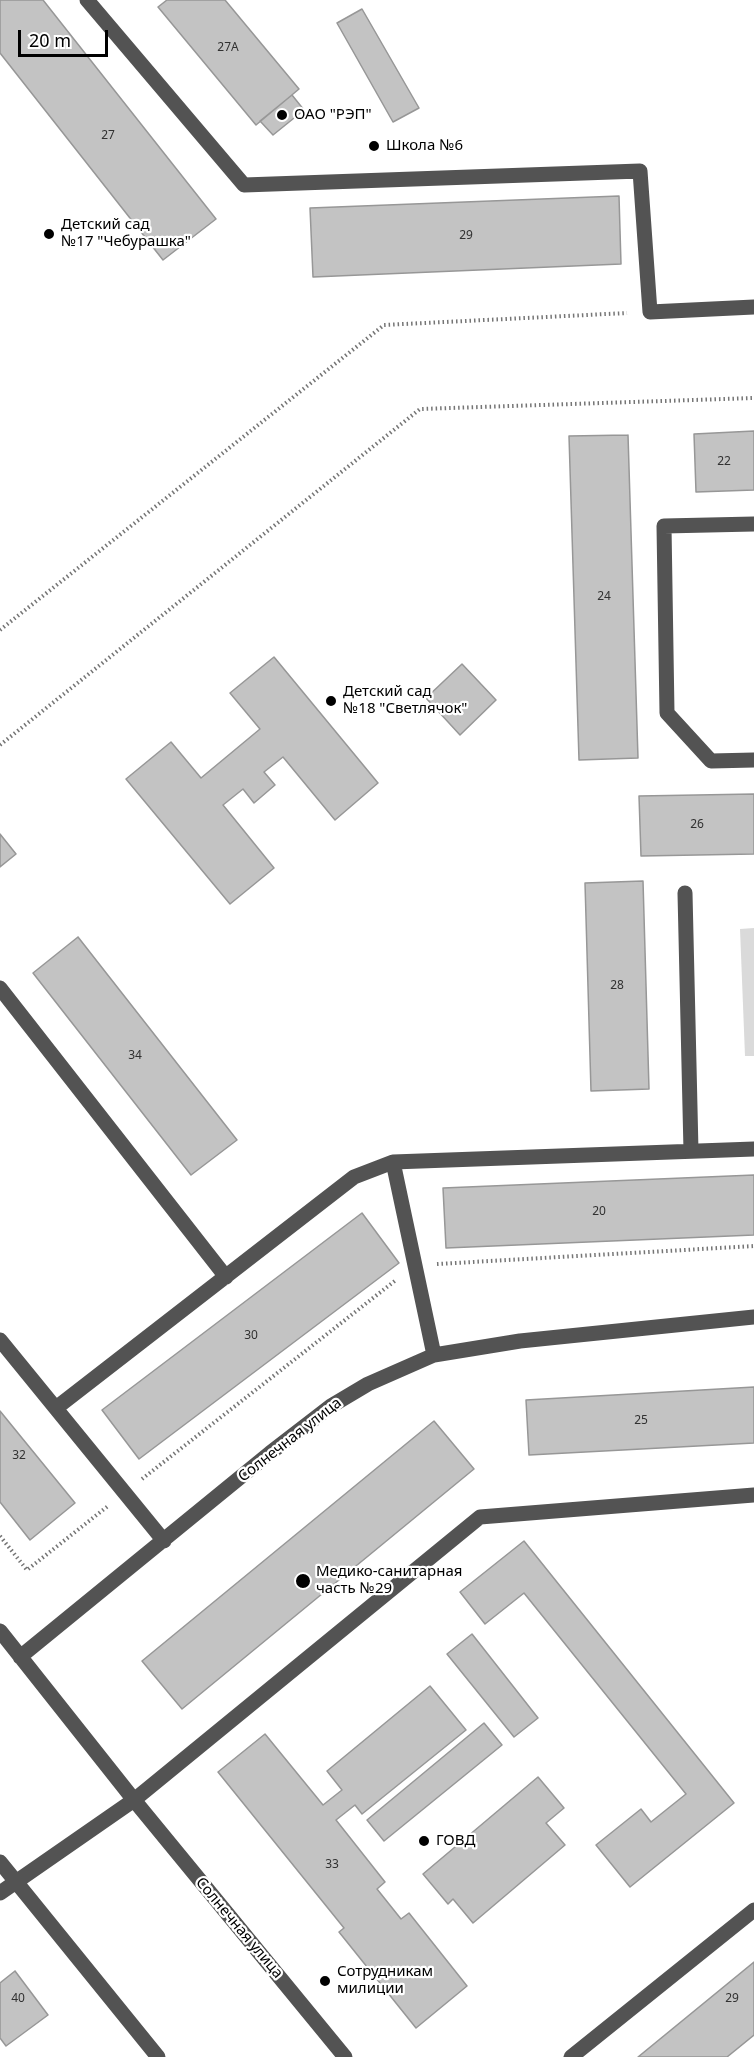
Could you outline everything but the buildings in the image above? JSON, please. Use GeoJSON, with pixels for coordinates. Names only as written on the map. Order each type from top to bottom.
{"type":"FeatureCollection","features":[{"type":"Feature","properties":{"kind":"street"},"geometry":{"type":"LineString","coordinates":[[87,0],[244,185],[640,171],[650,312],[754,307]]}},
{"type":"Feature","properties":{"kind":"street"},"geometry":{"type":"LineString","coordinates":[[754,524],[664,526],[667,713],[711,761],[754,760]]}},
{"type":"Feature","properties":{"kind":"street"},"geometry":{"type":"LineString","coordinates":[[685,893],[691,1151]]}},
{"type":"Feature","properties":{"kind":"street"},"geometry":{"type":"LineString","coordinates":[[0,988],[226,1277]]}},
{"type":"Feature","properties":{"kind":"street"},"geometry":{"type":"LineString","coordinates":[[56,1408],[354,1177],[393,1162],[754,1149]]}},
{"type":"Feature","properties":{"kind":"street"},"geometry":{"type":"LineString","coordinates":[[393,1162],[434,1355]]}},
{"type":"Feature","properties":{"kind":"street","name":"Солнечная улица"},"geometry":{"type":"LineString","coordinates":[[20,1657],[331,1406],[368,1384],[434,1355],[520,1341],[754,1317]]}},
{"type":"Feature","properties":{"kind":"street"},"geometry":{"type":"LineString","coordinates":[[0,1340],[164,1541]]}},
{"type":"Feature","properties":{"kind":"street"},"geometry":{"type":"LineString","coordinates":[[0,1893],[134,1800],[480,1517],[754,1495]]}},
{"type":"Feature","properties":{"kind":"street","name":"Солнечная улица"},"geometry":{"type":"LineString","coordinates":[[0,1631],[134,1800],[345,2057]]}},
{"type":"Feature","properties":{"kind":"street"},"geometry":{"type":"LineString","coordinates":[[0,1862],[158,2057]]}},
{"type":"Feature","properties":{"kind":"street"},"geometry":{"type":"LineString","coordinates":[[571,2057],[754,1910]]}},
{"type":"Feature","properties":{"kind":"path"},"geometry":{"type":"LineString","coordinates":[[0,630],[384,325],[650,312]]}},
{"type":"Feature","properties":{"kind":"path"},"geometry":{"type":"LineString","coordinates":[[0,746],[420,410],[754,398]]}},
{"type":"Feature","properties":{"kind":"path"},"geometry":{"type":"LineString","coordinates":[[0,1536],[27,1570],[415,1265],[754,1246]]}},
{"type":"Feature","properties":{"kind":"shaded area"},"geometry":{"type":"Polygon","coordinates":[[[754,928],[754,1056],[745,1056],[740,929],[754,928]]]}},
{"type":"Feature","properties":{"kind":"place","name":"ОАО \"РЭП\""},"geometry":{"type":"Point","coordinates":[282,115]}},
{"type":"Feature","properties":{"kind":"place","name":"Школа №6"},"geometry":{"type":"Point","coordinates":[374,146]}},
{"type":"Feature","properties":{"kind":"place","name":"Детский сад №17 \"Чебурашка\""},"geometry":{"type":"Point","coordinates":[49,234]}},
{"type":"Feature","properties":{"kind":"place","name":"Детский сад №18 \"Светлячок\""},"geometry":{"type":"Point","coordinates":[331,701]}},
{"type":"Feature","properties":{"kind":"place","name":"Медико-санитарная часть №29"},"geometry":{"type":"Point","coordinates":[303,1581]}},
{"type":"Feature","properties":{"kind":"place","name":"ГОВД"},"geometry":{"type":"Point","coordinates":[424,1841]}},
{"type":"Feature","properties":{"kind":"place","name":"Сотрудникам милиции"},"geometry":{"type":"Point","coordinates":[325,1981]}}]}
